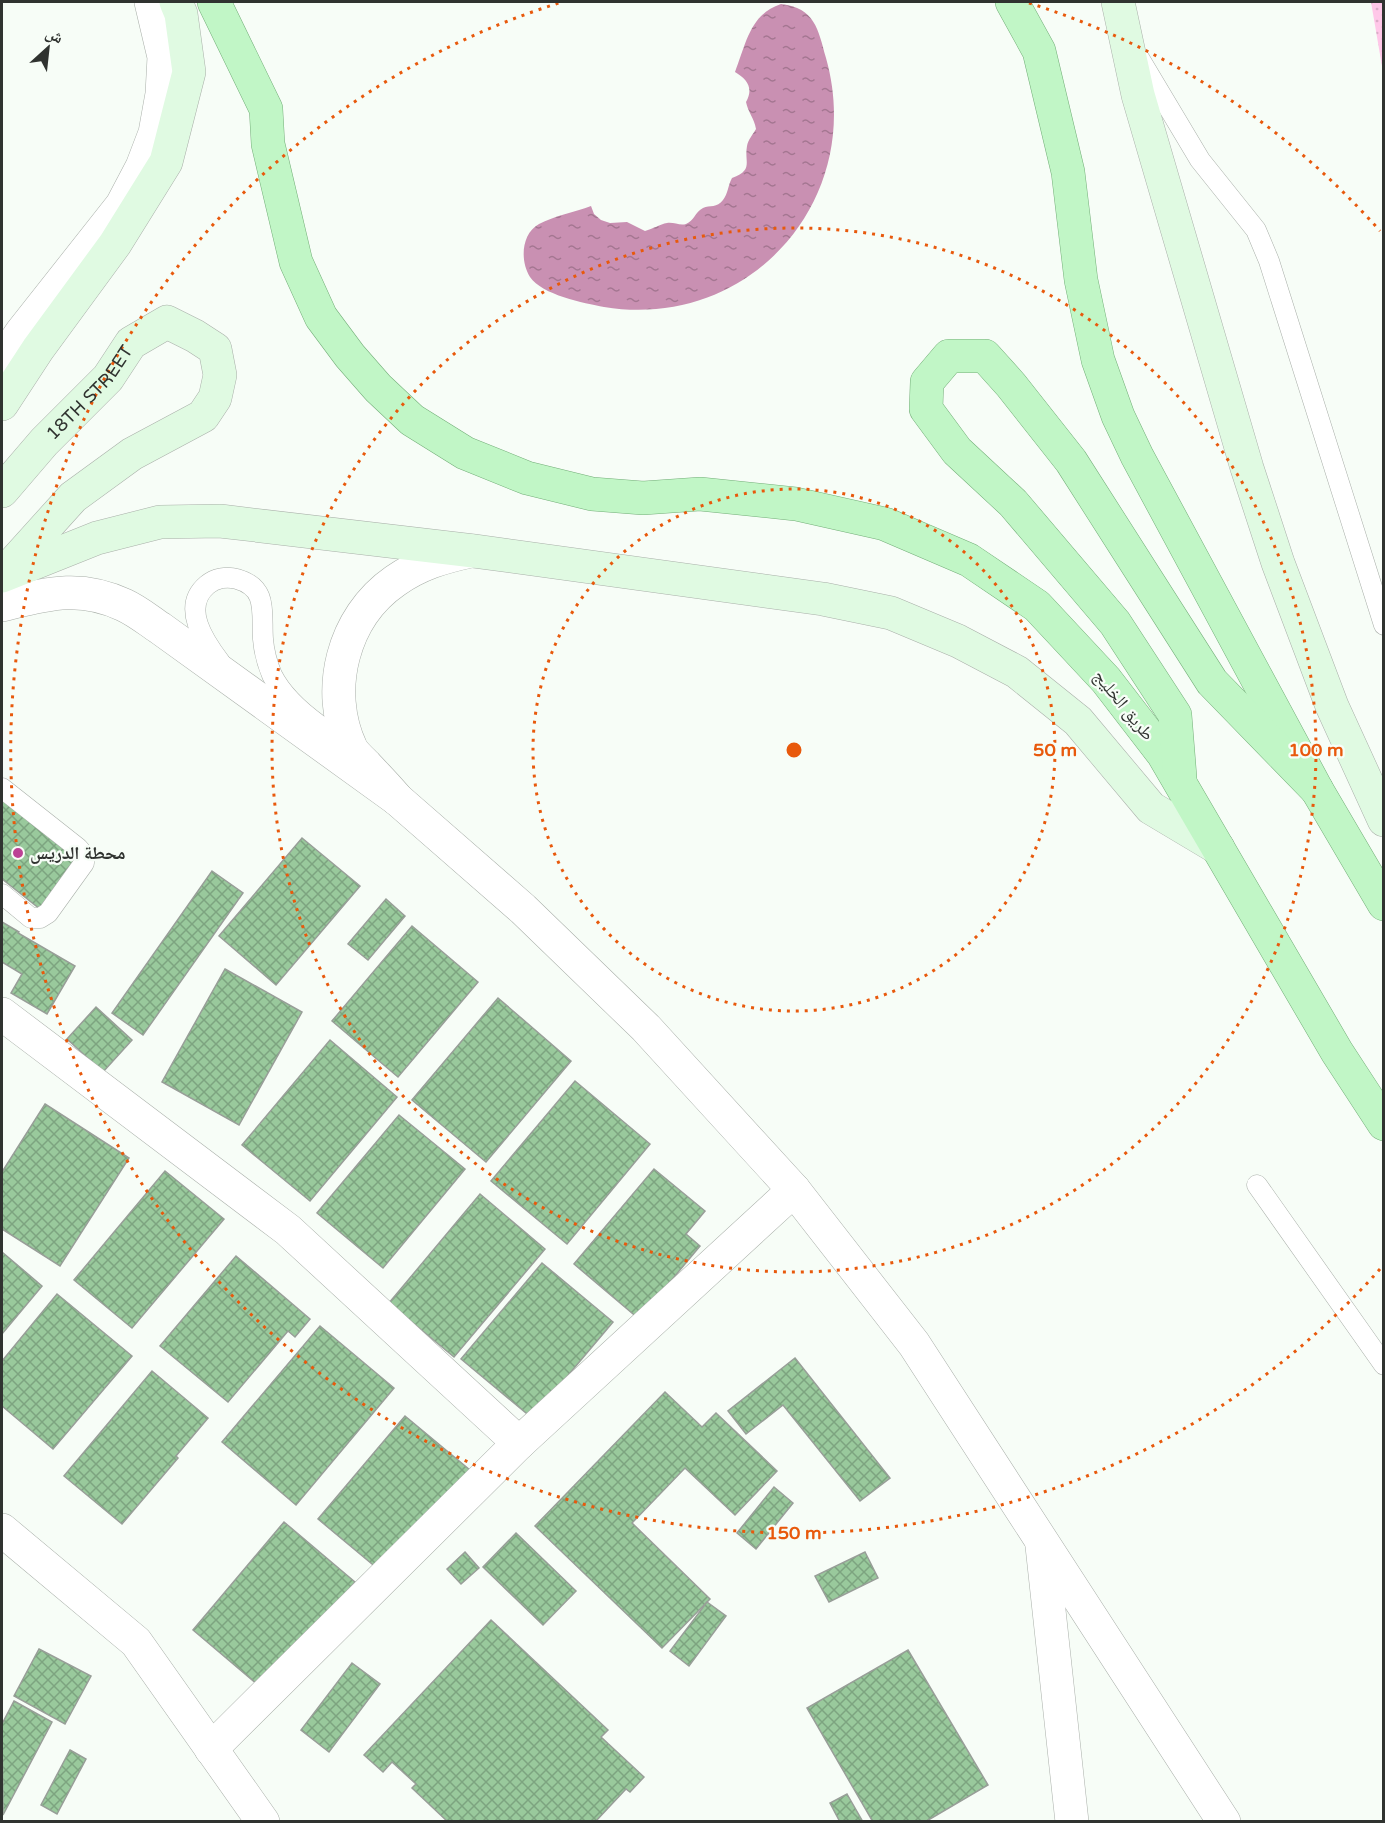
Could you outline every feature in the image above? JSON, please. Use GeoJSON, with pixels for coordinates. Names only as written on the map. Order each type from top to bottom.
{"type":"FeatureCollection","features":[{"type":"Feature","properties":{"kind":"main road","name":"طريق الخليج"},"geometry":{"type":"LineString","coordinates":[[214,2],[266,110],[268,144],[296,262],[321,317],[350,356],[378,388],[412,420],[465,453],[527,478],[592,494],[643,498],[700,494],[796,504],[885,524],[969,560],[1037,606],[1106,680],[1163,754],[1337,1052],[1383,1124]]}},
{"type":"Feature","properties":{"kind":"main road"},"geometry":{"type":"LineString","coordinates":[[1012,2],[1039,51],[1068,172],[1081,280],[1098,360],[1118,416],[1137,456],[1317,790],[1383,904]]}},
{"type":"Feature","properties":{"kind":"main road"},"geometry":{"type":"LineString","coordinates":[[1181,785],[1175,715],[1115,623],[1014,503],[957,451],[926,409],[927,382],[949,356],[985,356],[1011,385],[1071,460],[1212,682],[1317,790]]}},
{"type":"Feature","properties":{"kind":"street"},"geometry":{"type":"LineString","coordinates":[[2,362],[21,333],[122,205],[142,167],[155,133],[162,94],[164,57],[151,2]]}},
{"type":"Feature","properties":{"kind":"street"},"geometry":{"type":"LineString","coordinates":[[2,404],[38,349],[115,244],[166,162],[189,72],[181,14],[176,2]]}},
{"type":"Feature","properties":{"kind":"street"},"geometry":{"type":"LineString","coordinates":[[1118,2],[1138,95],[1247,468],[1278,563],[1332,706],[1383,820]]}},
{"type":"Feature","properties":{"kind":"street","name":"18TH STREET"},"geometry":{"type":"LineString","coordinates":[[2,491],[44,442],[108,378],[131,343],[167,322],[215,349],[220,375],[215,398],[203,417],[132,454],[73,497],[2,576]]}},
{"type":"Feature","properties":{"kind":"street"},"geometry":{"type":"LineString","coordinates":[[2,576],[97,538],[160,522],[220,521],[474,551],[823,598],[891,613],[958,641],[1017,672],[1078,721],[1151,808],[1218,848]]}},
{"type":"Feature","properties":{"kind":"street"},"geometry":{"type":"LineString","coordinates":[[397,799],[352,750],[340,716],[339,678],[343,653],[357,622],[375,597],[395,581],[439,558],[474,551]]}},
{"type":"Feature","properties":{"kind":"street"},"geometry":{"type":"LineString","coordinates":[[2,605],[54,593],[89,594],[125,605],[397,799],[523,909],[646,1028],[794,1190],[914,1344],[1224,1821]]}},
{"type":"Feature","properties":{"kind":"street"},"geometry":{"type":"LineString","coordinates":[[2,1014],[288,1230],[519,1443]]}},
{"type":"Feature","properties":{"kind":"street"},"geometry":{"type":"LineString","coordinates":[[211,1749],[519,1443],[794,1190]]}},
{"type":"Feature","properties":{"kind":"street"},"geometry":{"type":"LineString","coordinates":[[2,1530],[136,1642],[263,1821]]}},
{"type":"Feature","properties":{"kind":"street"},"geometry":{"type":"LineString","coordinates":[[1041,1540],[1072,1821]]}},
{"type":"Feature","properties":{"kind":"lane"},"geometry":{"type":"LineString","coordinates":[[1125,35],[1200,160],[1256,230],[1269,261],[1383,625]]}},
{"type":"Feature","properties":{"kind":"lane"},"geometry":{"type":"LineString","coordinates":[[239,685],[210,649],[195,618],[200,593],[208,584],[230,577],[252,586],[260,596],[263,606],[263,639],[266,658],[273,677],[286,695],[306,715],[352,750]]}},
{"type":"Feature","properties":{"kind":"lane"},"geometry":{"type":"LineString","coordinates":[[2,788],[78,848],[84,855],[84,863],[48,913],[40,918],[31,918],[2,894]]}},
{"type":"Feature","properties":{"kind":"lane"},"geometry":{"type":"LineString","coordinates":[[1257,1185],[1383,1365]]}},
{"type":"Feature","properties":{"kind":"shaded area"},"geometry":{"type":"Polygon","coordinates":[[[1371,2],[1383,2],[1383,72],[1371,2]]]}},
{"type":"Feature","properties":{"kind":"water"},"geometry":{"type":"Polygon","coordinates":[[[781,4],[801,10],[808,15],[817,29],[826,58],[834,110],[829,160],[812,205],[785,244],[749,276],[706,298],[657,309],[604,307],[564,297],[536,283],[527,271],[524,248],[533,228],[545,221],[591,206],[594,214],[601,220],[610,223],[627,222],[645,231],[667,223],[686,224],[700,210],[721,203],[732,178],[746,169],[749,139],[756,129],[746,102],[749,92],[748,84],[735,72],[750,31],[762,15],[781,4]]]}},
{"type":"Feature","properties":{"kind":"building"},"geometry":{"type":"Polygon","coordinates":[[[2,794],[91,864],[50,917],[2,879],[2,794]]]}},
{"type":"Feature","properties":{"kind":"building"},"geometry":{"type":"Polygon","coordinates":[[[302,838],[360,886],[276,985],[219,936],[302,838]]]}},
{"type":"Feature","properties":{"kind":"building"},"geometry":{"type":"Polygon","coordinates":[[[212,871],[243,893],[143,1035],[112,1013],[212,871]]]}},
{"type":"Feature","properties":{"kind":"building"},"geometry":{"type":"Polygon","coordinates":[[[386,899],[405,916],[368,960],[348,944],[386,899]]]}},
{"type":"Feature","properties":{"kind":"building"},"geometry":{"type":"Polygon","coordinates":[[[2,922],[75,966],[47,1014],[11,993],[22,974],[2,962],[2,922]]]}},
{"type":"Feature","properties":{"kind":"building"},"geometry":{"type":"Polygon","coordinates":[[[412,926],[478,982],[398,1077],[332,1021],[412,926]]]}},
{"type":"Feature","properties":{"kind":"building"},"geometry":{"type":"Polygon","coordinates":[[[225,969],[302,1012],[239,1125],[162,1082],[225,969]]]}},
{"type":"Feature","properties":{"kind":"building"},"geometry":{"type":"Polygon","coordinates":[[[498,998],[571,1061],[486,1162],[412,1100],[498,998]]]}},
{"type":"Feature","properties":{"kind":"building"},"geometry":{"type":"Polygon","coordinates":[[[96,1007],[132,1040],[103,1072],[67,1039],[96,1007]]]}},
{"type":"Feature","properties":{"kind":"building"},"geometry":{"type":"Polygon","coordinates":[[[330,1040],[397,1097],[310,1201],[242,1145],[330,1040]]]}},
{"type":"Feature","properties":{"kind":"building"},"geometry":{"type":"Polygon","coordinates":[[[575,1081],[650,1144],[567,1244],[491,1181],[575,1081]]]}},
{"type":"Feature","properties":{"kind":"building"},"geometry":{"type":"Polygon","coordinates":[[[45,1104],[129,1158],[60,1266],[2,1229],[2,1172],[45,1104]]]}},
{"type":"Feature","properties":{"kind":"building"},"geometry":{"type":"Polygon","coordinates":[[[399,1115],[465,1169],[383,1268],[317,1213],[399,1115]]]}},
{"type":"Feature","properties":{"kind":"building"},"geometry":{"type":"Polygon","coordinates":[[[654,1169],[705,1211],[686,1234],[700,1246],[639,1319],[574,1264],[654,1169]]]}},
{"type":"Feature","properties":{"kind":"building"},"geometry":{"type":"Polygon","coordinates":[[[165,1171],[224,1219],[132,1328],[74,1280],[165,1171]]]}},
{"type":"Feature","properties":{"kind":"building"},"geometry":{"type":"Polygon","coordinates":[[[480,1194],[545,1249],[454,1357],[389,1303],[480,1194]]]}},
{"type":"Feature","properties":{"kind":"building"},"geometry":{"type":"Polygon","coordinates":[[[2,1252],[42,1286],[2,1334],[2,1252]]]}},
{"type":"Feature","properties":{"kind":"building"},"geometry":{"type":"Polygon","coordinates":[[[236,1256],[310,1319],[295,1337],[288,1331],[228,1402],[160,1346],[236,1256]]]}},
{"type":"Feature","properties":{"kind":"building"},"geometry":{"type":"Polygon","coordinates":[[[542,1263],[613,1322],[532,1418],[461,1359],[542,1263]]]}},
{"type":"Feature","properties":{"kind":"building"},"geometry":{"type":"Polygon","coordinates":[[[57,1294],[132,1356],[53,1449],[2,1406],[2,1361],[57,1294]]]}},
{"type":"Feature","properties":{"kind":"building"},"geometry":{"type":"Polygon","coordinates":[[[320,1326],[394,1388],[296,1505],[222,1442],[320,1326]]]}},
{"type":"Feature","properties":{"kind":"building"},"geometry":{"type":"Polygon","coordinates":[[[795,1358],[890,1478],[860,1501],[783,1405],[746,1434],[728,1411],[795,1358]]]}},
{"type":"Feature","properties":{"kind":"building"},"geometry":{"type":"Polygon","coordinates":[[[152,1371],[208,1418],[176,1456],[178,1458],[122,1524],[64,1476],[152,1371]]]}},
{"type":"Feature","properties":{"kind":"building"},"geometry":{"type":"Polygon","coordinates":[[[665,1392],[702,1427],[716,1413],[777,1471],[735,1515],[685,1468],[632,1523],[710,1599],[662,1648],[535,1526],[665,1392]]]}},
{"type":"Feature","properties":{"kind":"building"},"geometry":{"type":"Polygon","coordinates":[[[405,1416],[470,1470],[384,1574],[318,1519],[405,1416]]]}},
{"type":"Feature","properties":{"kind":"building"},"geometry":{"type":"Polygon","coordinates":[[[774,1487],[793,1503],[756,1549],[737,1533],[774,1487]]]}},
{"type":"Feature","properties":{"kind":"building"},"geometry":{"type":"Polygon","coordinates":[[[284,1522],[355,1582],[264,1690],[193,1630],[284,1522]]]}},
{"type":"Feature","properties":{"kind":"building"},"geometry":{"type":"Polygon","coordinates":[[[516,1533],[576,1591],[543,1625],[483,1567],[516,1533]]]}},
{"type":"Feature","properties":{"kind":"building"},"geometry":{"type":"Polygon","coordinates":[[[465,1552],[479,1568],[461,1584],[447,1569],[465,1552]]]}},
{"type":"Feature","properties":{"kind":"building"},"geometry":{"type":"Polygon","coordinates":[[[865,1552],[878,1578],[829,1602],[815,1576],[865,1552]]]}},
{"type":"Feature","properties":{"kind":"building"},"geometry":{"type":"Polygon","coordinates":[[[707,1602],[726,1616],[689,1666],[670,1651],[707,1602]]]}},
{"type":"Feature","properties":{"kind":"building"},"geometry":{"type":"Polygon","coordinates":[[[491,1620],[608,1730],[601,1737],[644,1777],[630,1792],[626,1789],[595,1822],[448,1822],[412,1788],[416,1784],[392,1762],[383,1772],[364,1755],[491,1620]]]}},
{"type":"Feature","properties":{"kind":"building"},"geometry":{"type":"Polygon","coordinates":[[[39,1649],[91,1676],[65,1724],[14,1696],[39,1649]]]}},
{"type":"Feature","properties":{"kind":"building"},"geometry":{"type":"Polygon","coordinates":[[[908,1650],[988,1785],[925,1822],[873,1822],[807,1708],[908,1650]]]}},
{"type":"Feature","properties":{"kind":"building"},"geometry":{"type":"Polygon","coordinates":[[[352,1663],[380,1684],[329,1752],[301,1730],[352,1663]]]}},
{"type":"Feature","properties":{"kind":"building"},"geometry":{"type":"Polygon","coordinates":[[[14,1701],[52,1722],[3,1815],[2,1724],[14,1701]]]}},
{"type":"Feature","properties":{"kind":"building"},"geometry":{"type":"Polygon","coordinates":[[[70,1750],[86,1759],[57,1814],[41,1805],[70,1750]]]}},
{"type":"Feature","properties":{"kind":"building"},"geometry":{"type":"Polygon","coordinates":[[[847,1794],[863,1822],[840,1822],[830,1803],[847,1794]]]}},
{"type":"Feature","properties":{"kind":"place","name":"محطة الدريس"},"geometry":{"type":"Point","coordinates":[18,853]}}]}
